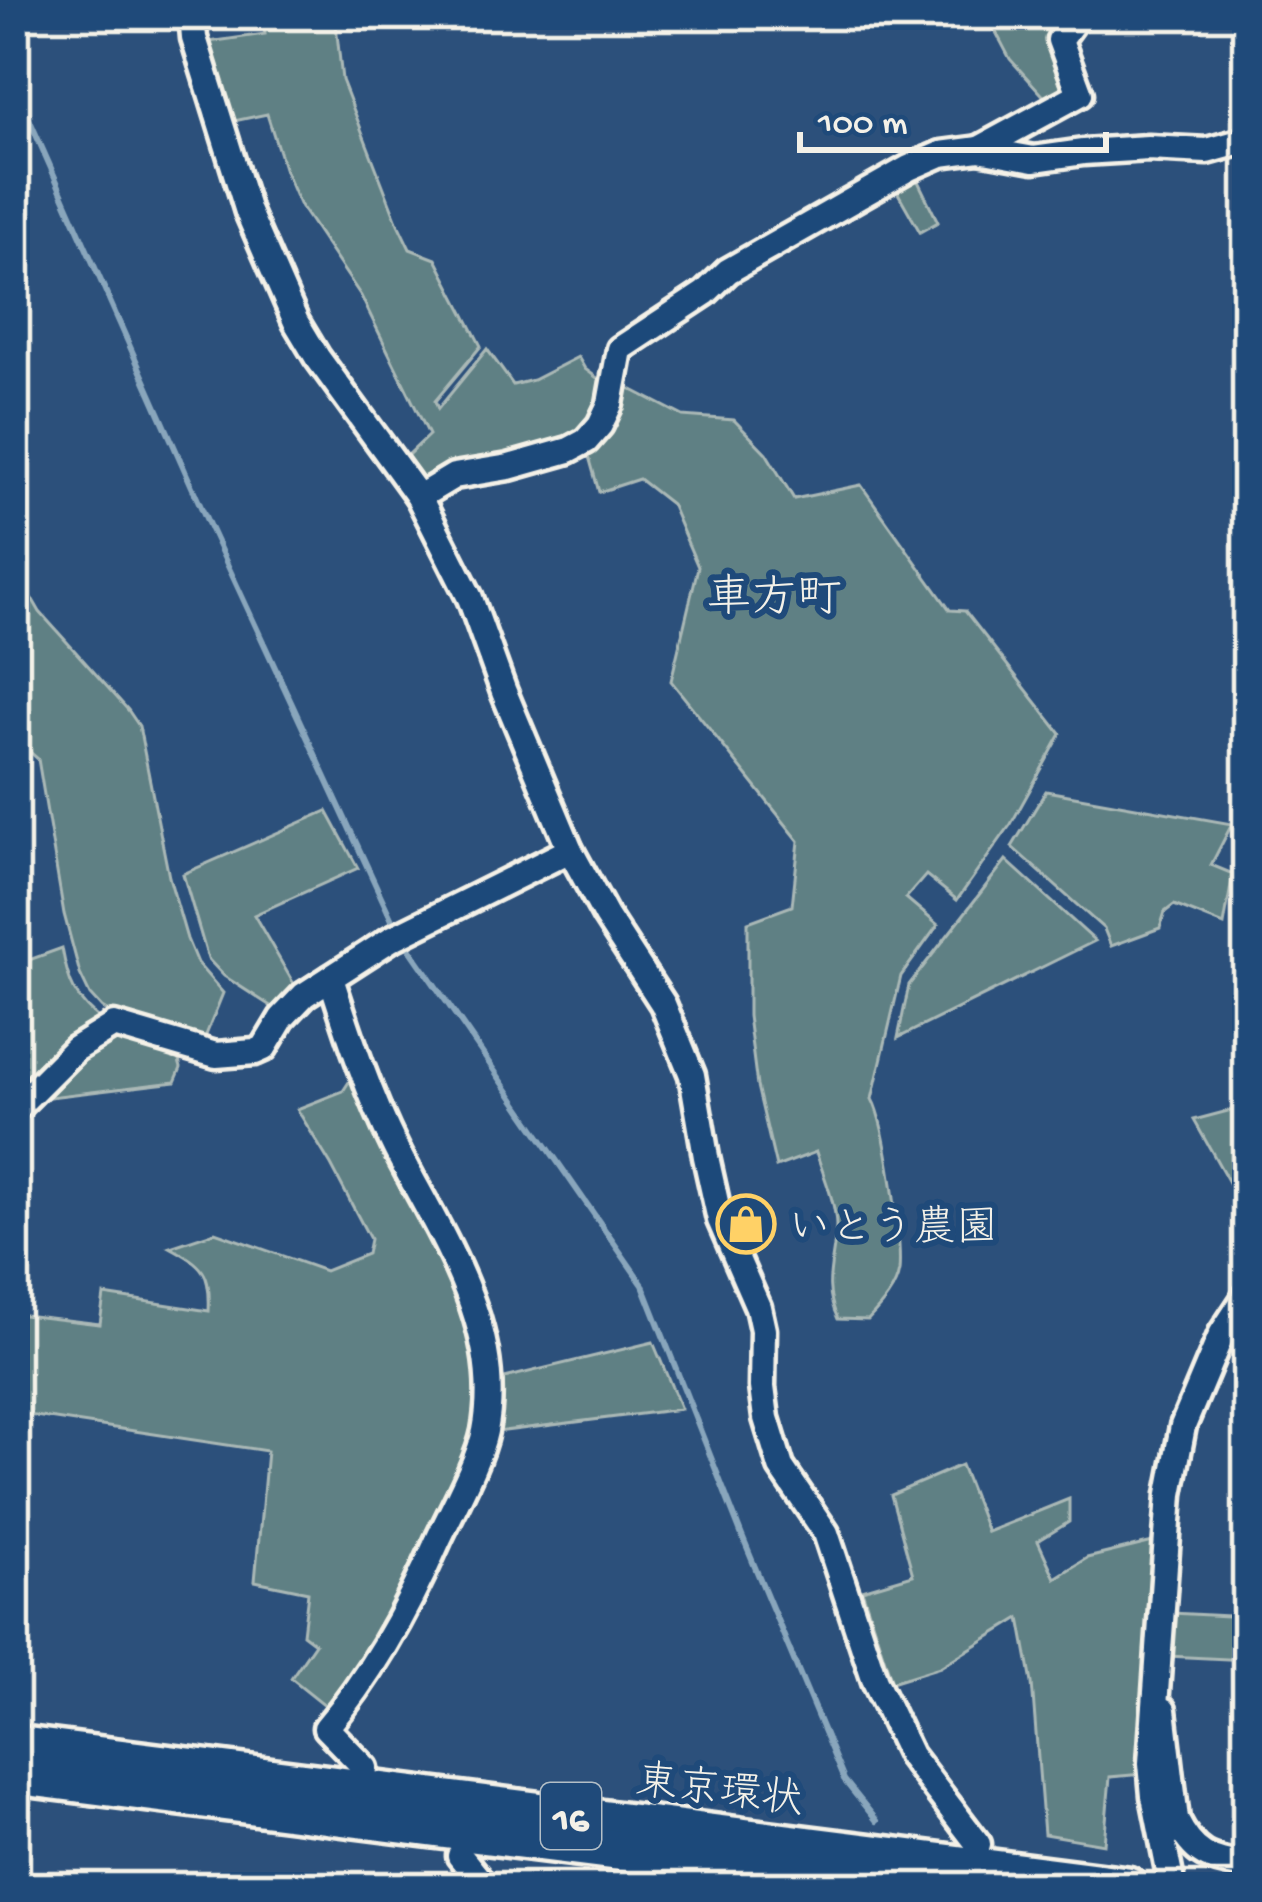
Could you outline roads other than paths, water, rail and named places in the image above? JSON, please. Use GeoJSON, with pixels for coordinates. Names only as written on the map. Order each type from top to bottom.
{"type":"FeatureCollection","features":[{"type":"Feature","properties":{"kind":"highway","name":"東京環状"},"geometry":{"type":"LineString","coordinates":[[15,1746],[1127,1887]]}},
{"type":"Feature","properties":{"kind":"highway","name":"東京環状"},"geometry":{"type":"LineString","coordinates":[[15,1774],[908,1887]]}},
{"type":"Feature","properties":{"kind":"street"},"geometry":{"type":"LineString","coordinates":[[192,15],[194,38],[248,212],[280,289],[317,357],[419,497],[470,598],[570,850],[663,1004],[692,1075],[720,1220],[758,1307],[763,1330],[762,1387],[781,1467],[826,1533],[875,1681],[910,1755],[978,1844]]}},
{"type":"Feature","properties":{"kind":"street"},"geometry":{"type":"LineString","coordinates":[[979,149],[1080,94],[1060,40],[1078,15]]}},
{"type":"Feature","properties":{"kind":"street"},"geometry":{"type":"LineString","coordinates":[[419,497],[454,476],[509,467],[586,441],[610,404],[620,350],[705,293],[728,271],[940,154],[979,149],[1034,159],[1148,148],[1207,151],[1247,140]]}},
{"type":"Feature","properties":{"kind":"street"},"geometry":{"type":"LineString","coordinates":[[15,1108],[75,1049],[114,1025],[216,1055],[264,1048],[282,1018],[304,995],[401,934],[570,850]]}},
{"type":"Feature","properties":{"kind":"street"},"geometry":{"type":"LineString","coordinates":[[331,978],[377,1106],[459,1268],[478,1325],[488,1382],[484,1432],[417,1588],[351,1699],[326,1727],[365,1768]]}},
{"type":"Feature","properties":{"kind":"street"},"geometry":{"type":"LineString","coordinates":[[1169,1887],[1150,1763],[1170,1494],[1183,1426],[1222,1334],[1247,1295]]}},
{"type":"Feature","properties":{"kind":"street"},"geometry":{"type":"LineString","coordinates":[[1157,1673],[1176,1820],[1190,1844],[1204,1856],[1247,1865]]}},
{"type":"Feature","properties":{"kind":"street"},"geometry":{"type":"LineString","coordinates":[[460,1856],[485,1887]]}},
{"type":"Feature","properties":{"kind":"waterway"},"geometry":{"type":"LineString","coordinates":[[15,87],[209,525],[397,931]]}},
{"type":"Feature","properties":{"kind":"waterway"},"geometry":{"type":"LineString","coordinates":[[405,942],[643,1285],[844,1780],[877,1821]]}},
{"type":"Feature","properties":{"kind":"place","name":"いとう農園"},"geometry":{"type":"Point","coordinates":[746,1224]}},
{"type":"Feature","properties":{"kind":"district","name":"車方町"},"geometry":{"type":"Point","coordinates":[774,594]}}]}
